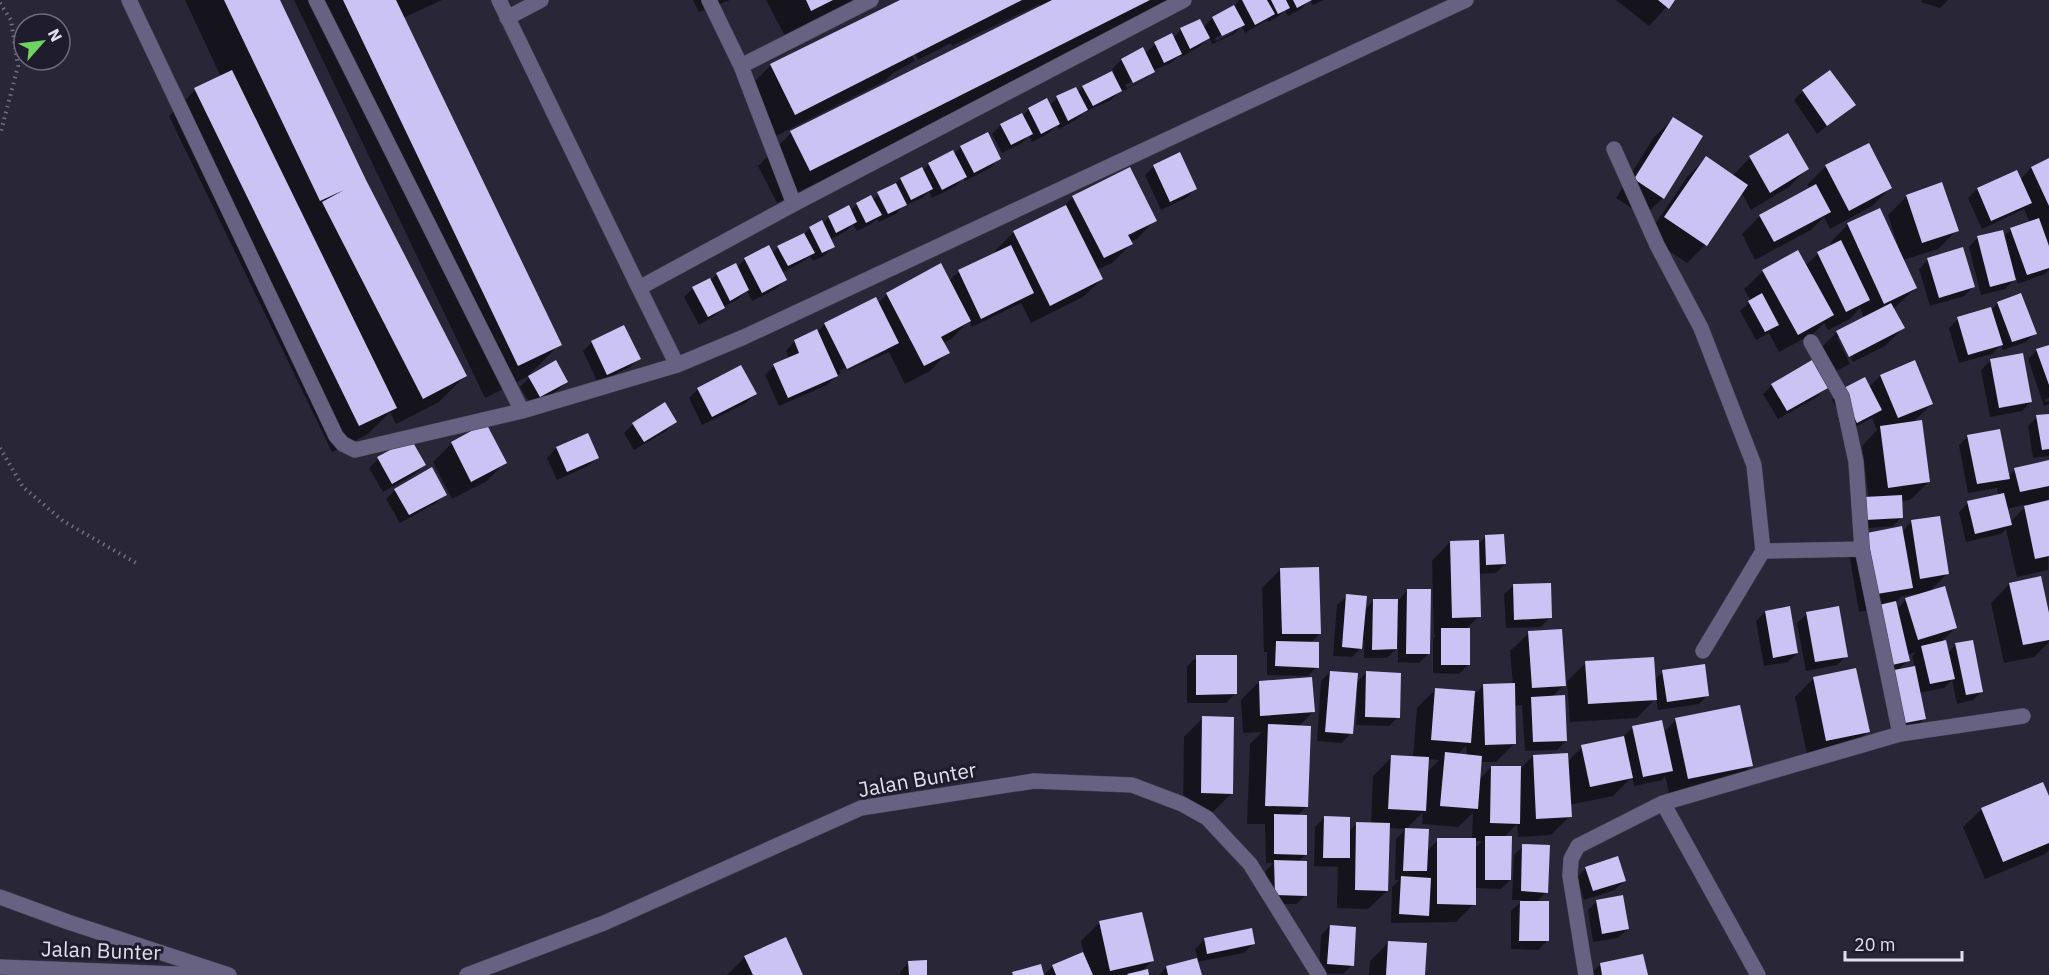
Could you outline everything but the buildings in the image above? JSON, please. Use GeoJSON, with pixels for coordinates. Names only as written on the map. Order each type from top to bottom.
{"type":"FeatureCollection","features":[{"type":"Feature","properties":{"kind":"street"},"geometry":{"type":"LineString","coordinates":[[129,0],[336,436],[343,444],[355,450],[522,411],[676,365],[744,337],[1466,0]]}},
{"type":"Feature","properties":{"kind":"street"},"geometry":{"type":"LineString","coordinates":[[316,0],[522,411]]}},
{"type":"Feature","properties":{"kind":"street"},"geometry":{"type":"LineString","coordinates":[[499,0],[676,365]]}},
{"type":"Feature","properties":{"kind":"street"},"geometry":{"type":"LineString","coordinates":[[507,18],[541,0]]}},
{"type":"Feature","properties":{"kind":"street"},"geometry":{"type":"LineString","coordinates":[[709,0],[741,66],[794,204]]}},
{"type":"Feature","properties":{"kind":"street"},"geometry":{"type":"LineString","coordinates":[[741,66],[871,0]]}},
{"type":"Feature","properties":{"kind":"street"},"geometry":{"type":"LineString","coordinates":[[639,288],[794,204],[1184,0]]}},
{"type":"Feature","properties":{"kind":"street"},"geometry":{"type":"LineString","coordinates":[[1614,149],[1657,245],[1701,328],[1754,465],[1763,551],[1703,651]]}},
{"type":"Feature","properties":{"kind":"street"},"geometry":{"type":"LineString","coordinates":[[1810,342],[1842,397],[1856,462],[1862,549],[1900,734]]}},
{"type":"Feature","properties":{"kind":"street"},"geometry":{"type":"LineString","coordinates":[[1763,551],[1862,549]]}},
{"type":"Feature","properties":{"kind":"street"},"geometry":{"type":"LineString","coordinates":[[1586,975],[1570,876],[1571,859],[1578,846],[1663,803],[1900,734],[2023,716]]}},
{"type":"Feature","properties":{"kind":"street","name":"Jalan Bunter"},"geometry":{"type":"LineString","coordinates":[[467,975],[604,923],[861,808],[1034,781],[1132,785],[1182,804],[1207,818],[1250,864],[1319,975]]}},
{"type":"Feature","properties":{"kind":"street"},"geometry":{"type":"LineString","coordinates":[[1663,803],[1758,975]]}},
{"type":"Feature","properties":{"kind":"street"},"geometry":{"type":"LineString","coordinates":[[0,897],[229,975]]}},
{"type":"Feature","properties":{"kind":"street","name":"Jalan Bunter"},"geometry":{"type":"LineString","coordinates":[[0,967],[200,975]]}},
{"type":"Feature","properties":{"kind":"path"},"geometry":{"type":"LineString","coordinates":[[0,3],[12,20],[18,66],[0,135]]}},
{"type":"Feature","properties":{"kind":"path"},"geometry":{"type":"LineString","coordinates":[[0,448],[23,487],[31,494],[63,521],[136,563]]}}]}
